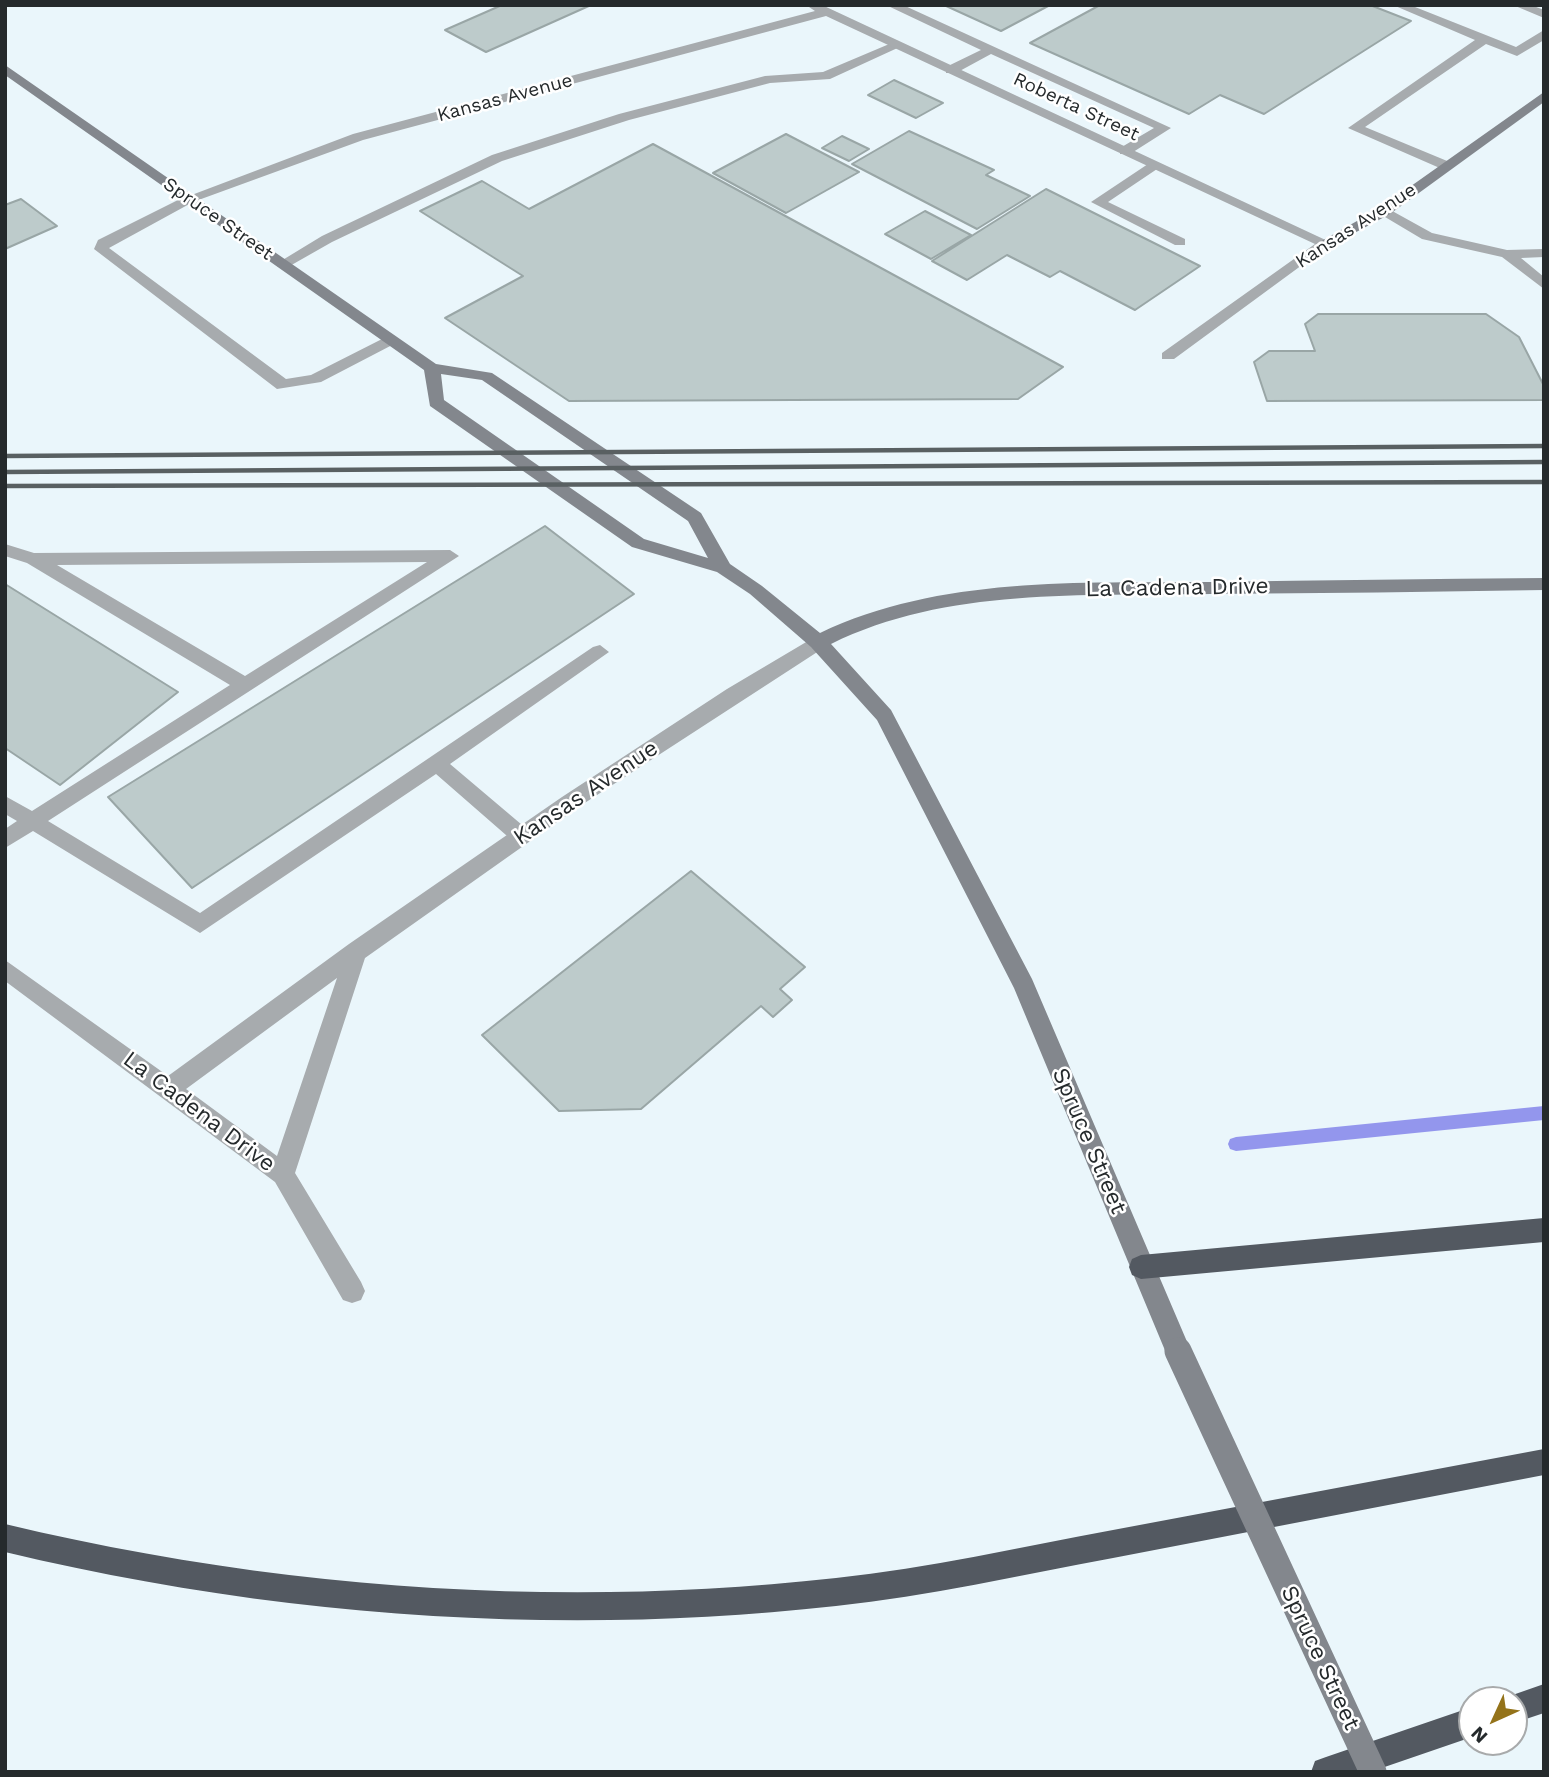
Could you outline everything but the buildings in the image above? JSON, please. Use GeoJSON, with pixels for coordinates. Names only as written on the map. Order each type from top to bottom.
{"type":"FeatureCollection","features":[{"type":"Feature","properties":{"kind":"highway"},"geometry":{"type":"LineString","coordinates":[[1141,1266],[1544,1230]]}},
{"type":"Feature","properties":{"kind":"highway"},"geometry":{"type":"LineString","coordinates":[[5,1538],[190,1576],[363,1598],[500,1605],[715,1602],[857,1591],[923,1580],[1544,1462]]}},
{"type":"Feature","properties":{"kind":"highway"},"geometry":{"type":"LineString","coordinates":[[1326,1772],[1458,1727]]}},
{"type":"Feature","properties":{"kind":"main road","name":"Spruce Street"},"geometry":{"type":"LineString","coordinates":[[5,68],[432,368],[485,376],[695,517],[723,568]]}},
{"type":"Feature","properties":{"kind":"main road","name":"Kansas Avenue"},"geometry":{"type":"LineString","coordinates":[[1325,243],[1385,211],[1544,96]]}},
{"type":"Feature","properties":{"kind":"main road","name":"Spruce Street"},"geometry":{"type":"LineString","coordinates":[[432,368],[436,402],[638,543],[723,568],[756,590],[818,642],[884,715],[1024,986],[1178,1351],[1373,1772]]}},
{"type":"Feature","properties":{"kind":"main road","name":"La Cadena Drive"},"geometry":{"type":"LineString","coordinates":[[818,642],[855,624],[911,606],[1051,590],[1544,584]]}},
{"type":"Feature","properties":{"kind":"street","name":"Roberta Street"},"geometry":{"type":"LineString","coordinates":[[812,5],[1325,243]]}},
{"type":"Feature","properties":{"kind":"street"},"geometry":{"type":"LineString","coordinates":[[892,5],[1164,128],[1125,151]]}},
{"type":"Feature","properties":{"kind":"street"},"geometry":{"type":"LineString","coordinates":[[1399,5],[1517,52],[1544,34]]}},
{"type":"Feature","properties":{"kind":"street"},"geometry":{"type":"LineString","coordinates":[[1519,5],[1544,14]]}},
{"type":"Feature","properties":{"kind":"street","name":"Kansas Avenue"},"geometry":{"type":"LineString","coordinates":[[391,340],[315,379],[284,385],[101,249],[103,243],[188,199],[358,137],[826,12]]}},
{"type":"Feature","properties":{"kind":"street"},"geometry":{"type":"LineString","coordinates":[[1447,166],[1355,128],[1485,39]]}},
{"type":"Feature","properties":{"kind":"street"},"geometry":{"type":"LineString","coordinates":[[283,264],[327,239],[498,159],[612,121],[770,79],[825,75],[898,45]]}},
{"type":"Feature","properties":{"kind":"street"},"geometry":{"type":"LineString","coordinates":[[951,70],[990,50]]}},
{"type":"Feature","properties":{"kind":"street"},"geometry":{"type":"LineString","coordinates":[[1156,165],[1098,202],[1180,242]]}},
{"type":"Feature","properties":{"kind":"street"},"geometry":{"type":"LineString","coordinates":[[1385,211],[1427,236],[1507,254],[1544,253]]}},
{"type":"Feature","properties":{"kind":"street","name":"Kansas Avenue"},"geometry":{"type":"LineString","coordinates":[[1168,356],[1325,243]]}},
{"type":"Feature","properties":{"kind":"street"},"geometry":{"type":"LineString","coordinates":[[1507,254],[1544,285]]}},
{"type":"Feature","properties":{"kind":"street"},"geometry":{"type":"LineString","coordinates":[[5,550],[33,559],[245,685]]}},
{"type":"Feature","properties":{"kind":"street"},"geometry":{"type":"LineString","coordinates":[[5,840],[450,555],[33,559]]}},
{"type":"Feature","properties":{"kind":"street","name":"Kansas Avenue"},"geometry":{"type":"LineString","coordinates":[[169,1089],[357,950],[521,836],[740,690],[818,642]]}},
{"type":"Feature","properties":{"kind":"street"},"geometry":{"type":"LineString","coordinates":[[5,804],[30,822],[200,923],[600,652]]}},
{"type":"Feature","properties":{"kind":"street"},"geometry":{"type":"LineString","coordinates":[[435,762],[521,836]]}},
{"type":"Feature","properties":{"kind":"street"},"geometry":{"type":"LineString","coordinates":[[283,1174],[357,950]]}},
{"type":"Feature","properties":{"kind":"street","name":"La Cadena Drive"},"geometry":{"type":"LineString","coordinates":[[5,969],[283,1174],[352,1291]]}},
{"type":"Feature","properties":{"kind":"waterway"},"geometry":{"type":"LineString","coordinates":[[1236,1144],[1544,1113]]}},
{"type":"Feature","properties":{"kind":"railway"},"geometry":{"type":"LineString","coordinates":[[5,456],[1544,446]]}},
{"type":"Feature","properties":{"kind":"railway"},"geometry":{"type":"LineString","coordinates":[[5,472],[1544,462]]}},
{"type":"Feature","properties":{"kind":"railway"},"geometry":{"type":"LineString","coordinates":[[5,486],[1544,482]]}}]}
